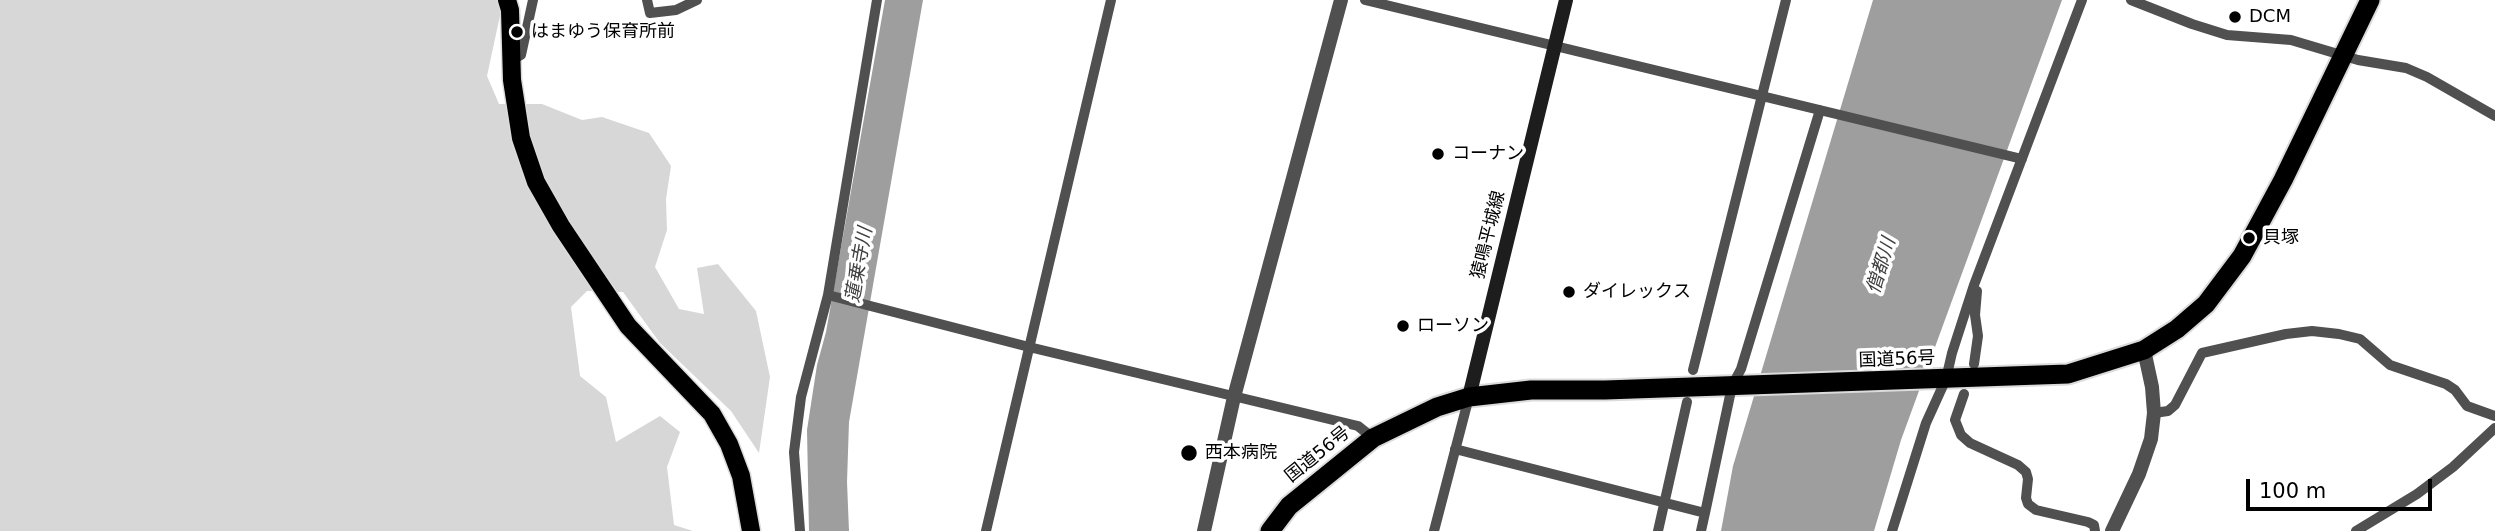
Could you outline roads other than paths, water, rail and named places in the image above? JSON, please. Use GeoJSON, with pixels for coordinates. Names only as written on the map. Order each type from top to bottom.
{"type":"FeatureCollection","features":[{"type":"Feature","properties":{"kind":"highway","name":"国道56号"},"geometry":{"type":"LineString","coordinates":[[1270,531],[1289,506],[1373,438],[1437,407],[1469,397],[1531,390],[1742,386],[2068,374],[2144,350],[2177,329],[2206,303],[2242,256],[2283,180],[2370,0]]}},
{"type":"Feature","properties":{"kind":"main road"},"geometry":{"type":"LineString","coordinates":[[507,0],[521,138],[537,182],[582,258],[628,326],[712,414],[729,444],[741,477],[751,531]]}},
{"type":"Feature","properties":{"kind":"main road","name":"猿鳴平城線"},"geometry":{"type":"LineString","coordinates":[[1469,397],[1566,0]]}},
{"type":"Feature","properties":{"kind":"street"},"geometry":{"type":"LineString","coordinates":[[512,60],[521,55],[533,0]]}},
{"type":"Feature","properties":{"kind":"street"},"geometry":{"type":"LineString","coordinates":[[647,0],[650,13],[676,10],[697,0]]}},
{"type":"Feature","properties":{"kind":"street"},"geometry":{"type":"LineString","coordinates":[[800,531],[794,452],[802,397],[832,296],[877,0]]}},
{"type":"Feature","properties":{"kind":"street"},"geometry":{"type":"LineString","coordinates":[[986,531],[1111,0]]}},
{"type":"Feature","properties":{"kind":"street"},"geometry":{"type":"LineString","coordinates":[[1204,531],[1234,397],[1341,0]]}},
{"type":"Feature","properties":{"kind":"street"},"geometry":{"type":"LineString","coordinates":[[1365,0],[2018,158]]}},
{"type":"Feature","properties":{"kind":"street"},"geometry":{"type":"LineString","coordinates":[[1693,370],[1786,0]]}},
{"type":"Feature","properties":{"kind":"street"},"geometry":{"type":"LineString","coordinates":[[1892,531],[1926,423],[2018,158],[2082,0]]}},
{"type":"Feature","properties":{"kind":"street"},"geometry":{"type":"LineString","coordinates":[[2131,0],[2227,35],[2291,40],[2344,56],[2406,68],[2495,116]]}},
{"type":"Feature","properties":{"kind":"street"},"geometry":{"type":"LineString","coordinates":[[1701,531],[1742,386],[1741,369],[1824,111]]}},
{"type":"Feature","properties":{"kind":"street"},"geometry":{"type":"LineString","coordinates":[[1974,285],[1977,291],[1975,315],[1978,326],[1974,364]]}},
{"type":"Feature","properties":{"kind":"street"},"geometry":{"type":"LineString","coordinates":[[832,296],[1029,347],[1358,426],[1373,438]]}},
{"type":"Feature","properties":{"kind":"street"},"geometry":{"type":"LineString","coordinates":[[2154,413],[2168,411],[2175,405],[2202,353],[2312,331],[2360,339],[2390,365],[2446,384],[2455,390],[2467,406],[2495,416]]}},
{"type":"Feature","properties":{"kind":"street"},"geometry":{"type":"LineString","coordinates":[[2112,531],[2139,474],[2151,439],[2154,413],[2152,387],[2144,350]]}},
{"type":"Feature","properties":{"kind":"street"},"geometry":{"type":"LineString","coordinates":[[1964,394],[1955,420],[1961,435],[1970,443],[2018,465],[2026,472],[2026,498],[2028,504],[2036,510],[2088,522],[2094,525],[2095,531]]}},
{"type":"Feature","properties":{"kind":"street"},"geometry":{"type":"LineString","coordinates":[[1434,531],[1469,397]]}},
{"type":"Feature","properties":{"kind":"street"},"geometry":{"type":"LineString","coordinates":[[1658,531],[1687,402]]}},
{"type":"Feature","properties":{"kind":"street"},"geometry":{"type":"LineString","coordinates":[[2356,531],[2371,528],[2417,494],[2453,467],[2495,428]]}},
{"type":"Feature","properties":{"kind":"street"},"geometry":{"type":"LineString","coordinates":[[1455,449],[1705,513]]}},
{"type":"Feature","properties":{"kind":"water","name":"蓮乗寺川"},"geometry":{"type":"Polygon","coordinates":[[[885,0],[923,0],[849,422],[849,531],[809,531],[807,430],[885,0]]]}},
{"type":"Feature","properties":{"kind":"water","name":"僧都川"},"geometry":{"type":"Polygon","coordinates":[[[1873,0],[2062,0],[1901,440],[1874,531],[1721,531],[1733,466],[1873,0]]]}},
{"type":"Feature","properties":{"kind":"place","name":"DCM"},"geometry":{"type":"Point","coordinates":[2235,17]}},
{"type":"Feature","properties":{"kind":"place","name":"はまゆう保育所前"},"geometry":{"type":"Point","coordinates":[517,32]}},
{"type":"Feature","properties":{"kind":"place","name":"コーナン"},"geometry":{"type":"Point","coordinates":[1438,154]}},
{"type":"Feature","properties":{"kind":"place","name":"貝塚"},"geometry":{"type":"Point","coordinates":[2249,238]}},
{"type":"Feature","properties":{"kind":"place","name":"ダイレックス"},"geometry":{"type":"Point","coordinates":[1569,292]}},
{"type":"Feature","properties":{"kind":"place","name":"ローソン"},"geometry":{"type":"Point","coordinates":[1403,326]}},
{"type":"Feature","properties":{"kind":"place","name":"西本病院"},"geometry":{"type":"Point","coordinates":[1189,453]}}]}
